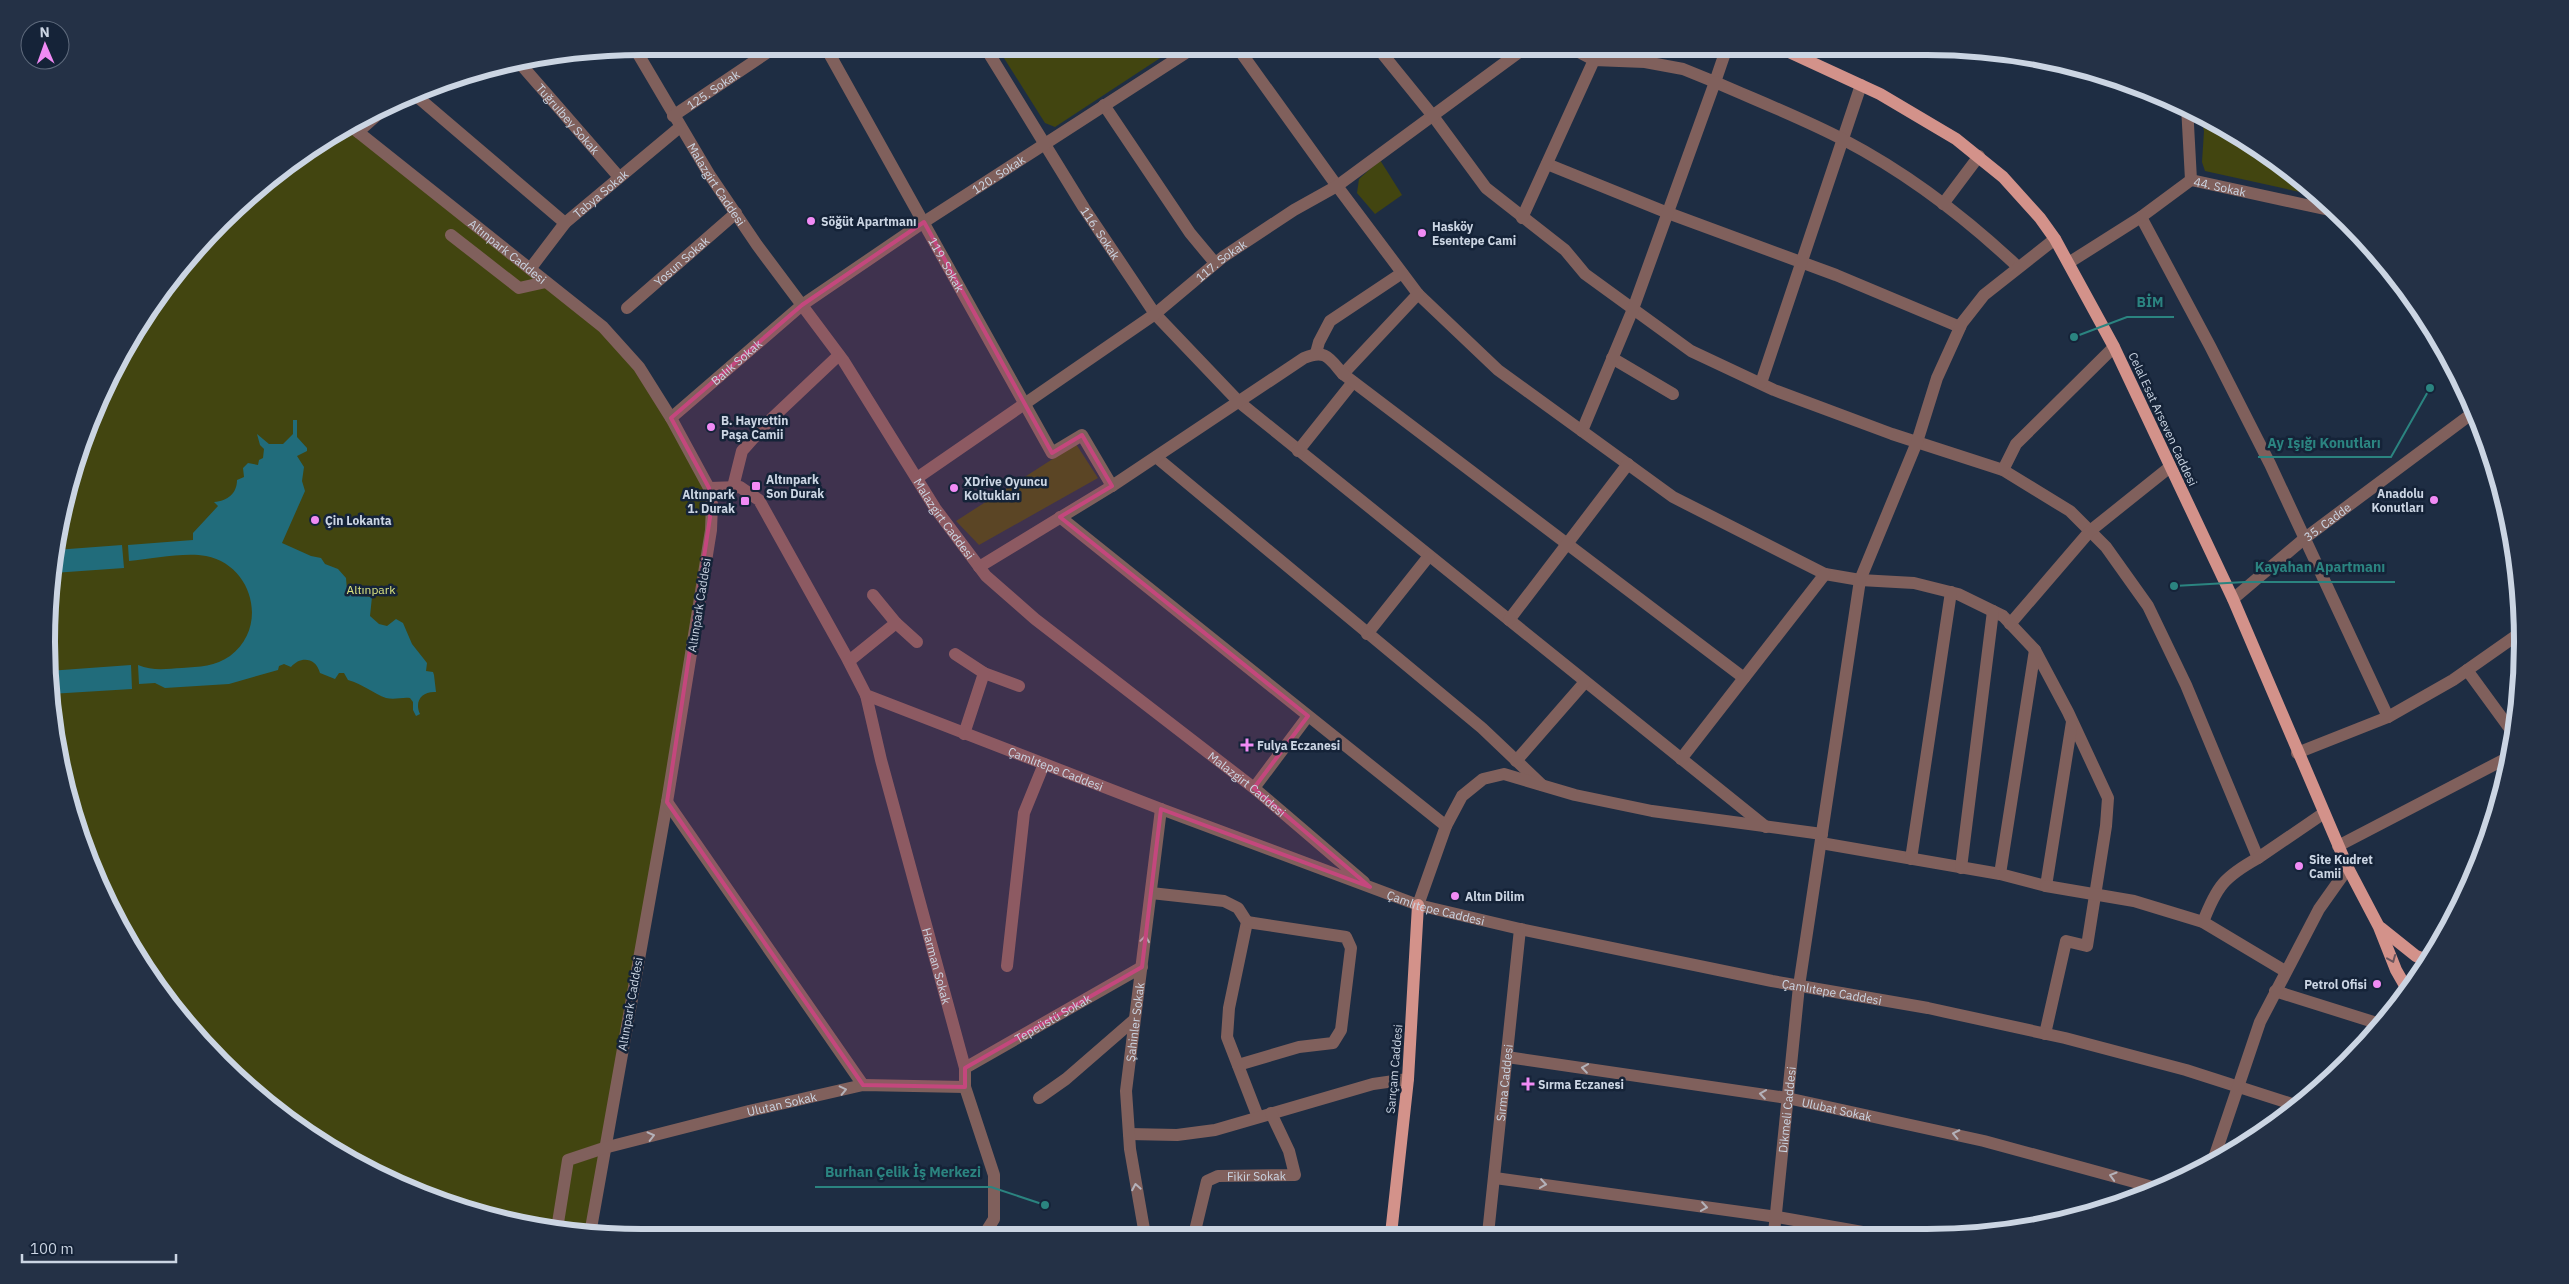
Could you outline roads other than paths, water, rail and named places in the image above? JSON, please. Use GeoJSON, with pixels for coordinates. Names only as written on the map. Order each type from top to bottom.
{"type":"FeatureCollection","features":[{"type":"Feature","properties":{"kind":"main road","name":"Celal Esat Arseven Caddesi"},"geometry":{"type":"LineString","coordinates":[[1802,55],[1929,122],[1979,156],[2020,195],[2055,239],[2070,262],[2114,347],[2233,599],[2338,846],[2379,927],[2396,970],[2404,984]]}},
{"type":"Feature","properties":{"kind":"main road","name":"Sarıçam Caddesi"},"geometry":{"type":"LineString","coordinates":[[1392,1229],[1408,1079],[1418,904]]}},
{"type":"Feature","properties":{"kind":"main road"},"geometry":{"type":"LineString","coordinates":[[2379,927],[2416,956],[2421,958]]}},
{"type":"Feature","properties":{"kind":"street","name":"Malazgirt Caddesi"},"geometry":{"type":"LineString","coordinates":[[639,55],[673,116],[736,213],[839,355],[917,478],[986,576],[1035,619],[1254,788],[1370,888]]}},
{"type":"Feature","properties":{"kind":"street","name":"125. Sokak"},"geometry":{"type":"LineString","coordinates":[[673,116],[764,55]]}},
{"type":"Feature","properties":{"kind":"street","name":"119. Sokak"},"geometry":{"type":"LineString","coordinates":[[829,55],[924,222],[1023,405],[1052,453],[1082,435],[1112,486]]}},
{"type":"Feature","properties":{"kind":"street","name":"116. Sokak"},"geometry":{"type":"LineString","coordinates":[[989,55],[1044,144],[1155,314],[1239,402],[1766,827]]}},
{"type":"Feature","properties":{"kind":"street","name":"120. Sokak"},"geometry":{"type":"LineString","coordinates":[[802,305],[924,222],[1182,55]]}},
{"type":"Feature","properties":{"kind":"street"},"geometry":{"type":"LineString","coordinates":[[1243,55],[1418,294],[1498,370],[1673,497],[1825,574],[1860,580],[1914,583],[1950,592],[2003,616],[2035,650],[2108,798],[2106,826],[2087,946],[2066,942],[2045,1034]]}},
{"type":"Feature","properties":{"kind":"street"},"geometry":{"type":"LineString","coordinates":[[1383,55],[1433,116],[1486,188],[1565,250],[1585,274],[1697,354],[1761,384],[1916,442],[2003,470],[2070,511],[2106,546],[2148,606],[2186,685],[2258,858]]}},
{"type":"Feature","properties":{"kind":"street","name":"117. Sokak"},"geometry":{"type":"LineString","coordinates":[[917,478],[1155,314],[1215,263],[1294,210],[1337,186],[1515,55]]}},
{"type":"Feature","properties":{"kind":"street"},"geometry":{"type":"LineString","coordinates":[[1584,55],[1594,60],[1644,62],[1683,69],[1844,140],[1917,185],[1943,204],[2018,267]]}},
{"type":"Feature","properties":{"kind":"street"},"geometry":{"type":"LineString","coordinates":[[1582,431],[1633,309],[1724,55]]}},
{"type":"Feature","properties":{"kind":"street"},"geometry":{"type":"LineString","coordinates":[[1522,218],[1594,60]]}},
{"type":"Feature","properties":{"kind":"street","name":"Tuğrulbey Sokak"},"geometry":{"type":"LineString","coordinates":[[523,67],[619,176]]}},
{"type":"Feature","properties":{"kind":"street"},"geometry":{"type":"LineString","coordinates":[[1761,384],[1861,85]]}},
{"type":"Feature","properties":{"kind":"street"},"geometry":{"type":"LineString","coordinates":[[420,99],[565,223]]}},
{"type":"Feature","properties":{"kind":"street"},"geometry":{"type":"LineString","coordinates":[[1104,105],[1190,233],[1215,263]]}},
{"type":"Feature","properties":{"kind":"street"},"geometry":{"type":"LineString","coordinates":[[2187,116],[2191,180]]}},
{"type":"Feature","properties":{"kind":"street","name":"Tabya Sokak"},"geometry":{"type":"LineString","coordinates":[[530,269],[565,223],[680,127]]}},
{"type":"Feature","properties":{"kind":"street","name":"Altınpark Caddesi"},"geometry":{"type":"LineString","coordinates":[[356,130],[603,327],[639,367],[671,418],[709,488],[712,504],[711,530],[668,802],[591,1227]]}},
{"type":"Feature","properties":{"kind":"street"},"geometry":{"type":"LineString","coordinates":[[1943,204],[1979,156]]}},
{"type":"Feature","properties":{"kind":"street"},"geometry":{"type":"LineString","coordinates":[[1547,164],[1668,213],[1918,308],[1960,327]]}},
{"type":"Feature","properties":{"kind":"street","name":"44. Sokak"},"geometry":{"type":"LineString","coordinates":[[2070,262],[2141,217],[2191,180],[2322,208]]}},
{"type":"Feature","properties":{"kind":"street","name":"Yosun Sokak"},"geometry":{"type":"LineString","coordinates":[[627,308],[736,213]]}},
{"type":"Feature","properties":{"kind":"street"},"geometry":{"type":"LineString","coordinates":[[2141,217],[2210,346],[2305,538],[2388,717]]}},
{"type":"Feature","properties":{"kind":"street"},"geometry":{"type":"LineString","coordinates":[[474,224],[449,236],[519,288],[546,282]]}},
{"type":"Feature","properties":{"kind":"street","name":"Dikmeli Caddesi"},"geometry":{"type":"LineString","coordinates":[[1775,1229],[1786,1098],[1799,986],[1860,580],[1916,442],[1937,378],[1960,327],[1984,295],[2055,239]]}},
{"type":"Feature","properties":{"kind":"street"},"geometry":{"type":"LineString","coordinates":[[1316,353],[1319,342],[1330,321],[1402,273]]}},
{"type":"Feature","properties":{"kind":"street"},"geometry":{"type":"LineString","coordinates":[[1298,451],[1348,378],[1418,294]]}},
{"type":"Feature","properties":{"kind":"street","name":"Balık Sokak"},"geometry":{"type":"LineString","coordinates":[[671,418],[802,305]]}},
{"type":"Feature","properties":{"kind":"street"},"geometry":{"type":"LineString","coordinates":[[2003,470],[2016,444],[2114,347]]}},
{"type":"Feature","properties":{"kind":"street"},"geometry":{"type":"LineString","coordinates":[[979,567],[1112,486],[1304,358],[1316,353],[1327,356],[1348,378],[1744,678]]}},
{"type":"Feature","properties":{"kind":"street"},"geometry":{"type":"LineString","coordinates":[[733,487],[742,452],[766,424],[839,355]]}},
{"type":"Feature","properties":{"kind":"street"},"geometry":{"type":"LineString","coordinates":[[1612,358],[1673,394]]}},
{"type":"Feature","properties":{"kind":"street","name":"35. Cadde"},"geometry":{"type":"LineString","coordinates":[[2233,599],[2305,538],[2469,416]]}},
{"type":"Feature","properties":{"kind":"street"},"geometry":{"type":"LineString","coordinates":[[1156,457],[1482,728],[1542,785]]}},
{"type":"Feature","properties":{"kind":"street"},"geometry":{"type":"LineString","coordinates":[[1508,620],[1628,464]]}},
{"type":"Feature","properties":{"kind":"street"},"geometry":{"type":"LineString","coordinates":[[2010,624],[2090,531],[2170,467]]}},
{"type":"Feature","properties":{"kind":"street"},"geometry":{"type":"LineString","coordinates":[[709,488],[740,486],[759,500],[849,661],[866,696]]}},
{"type":"Feature","properties":{"kind":"street"},"geometry":{"type":"LineString","coordinates":[[1060,517],[1446,826]]}},
{"type":"Feature","properties":{"kind":"street"},"geometry":{"type":"LineString","coordinates":[[1367,634],[1429,556]]}},
{"type":"Feature","properties":{"kind":"street"},"geometry":{"type":"LineString","coordinates":[[1681,759],[1825,574]]}},
{"type":"Feature","properties":{"kind":"street"},"geometry":{"type":"LineString","coordinates":[[1911,859],[1950,592]]}},
{"type":"Feature","properties":{"kind":"street"},"geometry":{"type":"LineString","coordinates":[[873,595],[896,623],[917,642]]}},
{"type":"Feature","properties":{"kind":"street"},"geometry":{"type":"LineString","coordinates":[[1961,868],[1993,611]]}},
{"type":"Feature","properties":{"kind":"street"},"geometry":{"type":"LineString","coordinates":[[849,661],[896,623]]}},
{"type":"Feature","properties":{"kind":"street"},"geometry":{"type":"LineString","coordinates":[[2297,753],[2388,717],[2467,670],[2514,637]]}},
{"type":"Feature","properties":{"kind":"street"},"geometry":{"type":"LineString","coordinates":[[2000,874],[2035,650]]}},
{"type":"Feature","properties":{"kind":"street"},"geometry":{"type":"LineString","coordinates":[[955,654],[984,673],[1019,686]]}},
{"type":"Feature","properties":{"kind":"street"},"geometry":{"type":"LineString","coordinates":[[2467,670],[2508,726]]}},
{"type":"Feature","properties":{"kind":"street"},"geometry":{"type":"LineString","coordinates":[[964,734],[984,673]]}},
{"type":"Feature","properties":{"kind":"street"},"geometry":{"type":"LineString","coordinates":[[1516,760],[1585,682]]}},
{"type":"Feature","properties":{"kind":"street","name":"Çamlıtepe Caddesi"},"geometry":{"type":"LineString","coordinates":[[866,696],[1370,888],[1418,904],[1520,930],[1799,986],[1928,1008],[2045,1034],[2186,1070],[2290,1103]]}},
{"type":"Feature","properties":{"kind":"street","name":"Harman Sokak"},"geometry":{"type":"LineString","coordinates":[[866,696],[965,1068],[964,1088],[994,1175],[994,1219],[988,1229]]}},
{"type":"Feature","properties":{"kind":"street"},"geometry":{"type":"LineString","coordinates":[[1254,788],[1308,716]]}},
{"type":"Feature","properties":{"kind":"street"},"geometry":{"type":"LineString","coordinates":[[2046,886],[2072,722]]}},
{"type":"Feature","properties":{"kind":"street"},"geometry":{"type":"LineString","coordinates":[[2338,846],[2502,761]]}},
{"type":"Feature","properties":{"kind":"street"},"geometry":{"type":"LineString","coordinates":[[1007,966],[1024,813],[1044,764]]}},
{"type":"Feature","properties":{"kind":"street"},"geometry":{"type":"LineString","coordinates":[[1418,904],[1446,826],[1462,796],[1483,779],[1504,774],[1575,795],[1652,811],[1766,827],[1911,859],[2000,874],[2046,886],[2134,901],[2203,922],[2285,971]]}},
{"type":"Feature","properties":{"kind":"street"},"geometry":{"type":"LineString","coordinates":[[668,802],[863,1085]]}},
{"type":"Feature","properties":{"kind":"street","name":"Şahinler Sokak"},"geometry":{"type":"LineString","coordinates":[[1144,1229],[1129,1134],[1126,1090],[1161,809]]}},
{"type":"Feature","properties":{"kind":"street"},"geometry":{"type":"LineString","coordinates":[[2203,922],[2214,894],[2232,872],[2258,858],[2324,813]]}},
{"type":"Feature","properties":{"kind":"street"},"geometry":{"type":"LineString","coordinates":[[2216,1152],[2260,1022],[2285,971],[2319,910],[2348,868]]}},
{"type":"Feature","properties":{"kind":"street"},"geometry":{"type":"LineString","coordinates":[[1151,893],[1224,901],[1238,908],[1247,922],[1229,1008],[1227,1036],[1258,1117]]}},
{"type":"Feature","properties":{"kind":"street"},"geometry":{"type":"LineString","coordinates":[[1238,1065],[1299,1047],[1333,1043],[1341,1030],[1351,948],[1346,937],[1247,922]]}},
{"type":"Feature","properties":{"kind":"street","name":"Sırma Caddesi"},"geometry":{"type":"LineString","coordinates":[[1489,1229],[1520,930]]}},
{"type":"Feature","properties":{"kind":"street","name":"Tepeüstü Sokak"},"geometry":{"type":"LineString","coordinates":[[965,1068],[1142,967]]}},
{"type":"Feature","properties":{"kind":"street"},"geometry":{"type":"LineString","coordinates":[[2275,991],[2374,1022]]}},
{"type":"Feature","properties":{"kind":"street"},"geometry":{"type":"LineString","coordinates":[[1039,1098],[1066,1079],[1134,1020]]}},
{"type":"Feature","properties":{"kind":"street","name":"Ulubat Sokak"},"geometry":{"type":"LineString","coordinates":[[1507,1057],[1786,1098],[1984,1141],[2146,1186]]}},
{"type":"Feature","properties":{"kind":"street"},"geometry":{"type":"LineString","coordinates":[[1129,1134],[1177,1135],[1215,1130],[1338,1096],[1372,1084],[1408,1079]]}},
{"type":"Feature","properties":{"kind":"street","name":"Ulutan Sokak"},"geometry":{"type":"LineString","coordinates":[[558,1223],[568,1160],[604,1148],[749,1111],[863,1085],[964,1088]]}},
{"type":"Feature","properties":{"kind":"street","name":"Fikir Sokak"},"geometry":{"type":"LineString","coordinates":[[1195,1229],[1207,1181],[1218,1176],[1295,1175],[1289,1151],[1271,1113]]}},
{"type":"Feature","properties":{"kind":"street"},"geometry":{"type":"LineString","coordinates":[[1495,1178],[1777,1217],[1845,1229]]}},
{"type":"Feature","properties":{"kind":"place","name":"Söğüt Apartmanı"},"geometry":{"type":"Point","coordinates":[811,221]}},
{"type":"Feature","properties":{"kind":"place","name":"Hasköy Esentepe Cami"},"geometry":{"type":"Point","coordinates":[1422,233]}},
{"type":"Feature","properties":{"kind":"place","name":"BİM"},"geometry":{"type":"Point","coordinates":[2074,337]}},
{"type":"Feature","properties":{"kind":"place","name":"Ay Işığı Konutları"},"geometry":{"type":"Point","coordinates":[2430,388]}},
{"type":"Feature","properties":{"kind":"place","name":"B. Hayrettin Paşa Camii"},"geometry":{"type":"Point","coordinates":[711,427]}},
{"type":"Feature","properties":{"kind":"place","name":"Altınpark Son Durak"},"geometry":{"type":"Point","coordinates":[756,486]}},
{"type":"Feature","properties":{"kind":"place","name":"XDrive Oyuncu Koltukları"},"geometry":{"type":"Point","coordinates":[954,488]}},
{"type":"Feature","properties":{"kind":"place","name":"Anadolu Konutları"},"geometry":{"type":"Point","coordinates":[2434,500]}},
{"type":"Feature","properties":{"kind":"place","name":"Altınpark 1. Durak"},"geometry":{"type":"Point","coordinates":[745,501]}},
{"type":"Feature","properties":{"kind":"place","name":"Çin Lokanta"},"geometry":{"type":"Point","coordinates":[315,520]}},
{"type":"Feature","properties":{"kind":"place","name":"Kayahan Apartmanı"},"geometry":{"type":"Point","coordinates":[2174,586]}},
{"type":"Feature","properties":{"kind":"place","name":"Fulya Eczanesi"},"geometry":{"type":"Point","coordinates":[1247,745]}},
{"type":"Feature","properties":{"kind":"place","name":"Site Kudret Camii"},"geometry":{"type":"Point","coordinates":[2299,866]}},
{"type":"Feature","properties":{"kind":"place","name":"Altın Dilim"},"geometry":{"type":"Point","coordinates":[1455,896]}},
{"type":"Feature","properties":{"kind":"place","name":"Petrol Ofisi"},"geometry":{"type":"Point","coordinates":[2377,984]}},
{"type":"Feature","properties":{"kind":"place","name":"Sırma Eczanesi"},"geometry":{"type":"Point","coordinates":[1528,1084]}},
{"type":"Feature","properties":{"kind":"place","name":"Burhan Çelik İş Merkezi"},"geometry":{"type":"Point","coordinates":[1045,1205]}},
{"type":"Feature","properties":{"kind":"park label","name":"Altınpark"},"geometry":{"type":"Point","coordinates":[371,589]}}]}
